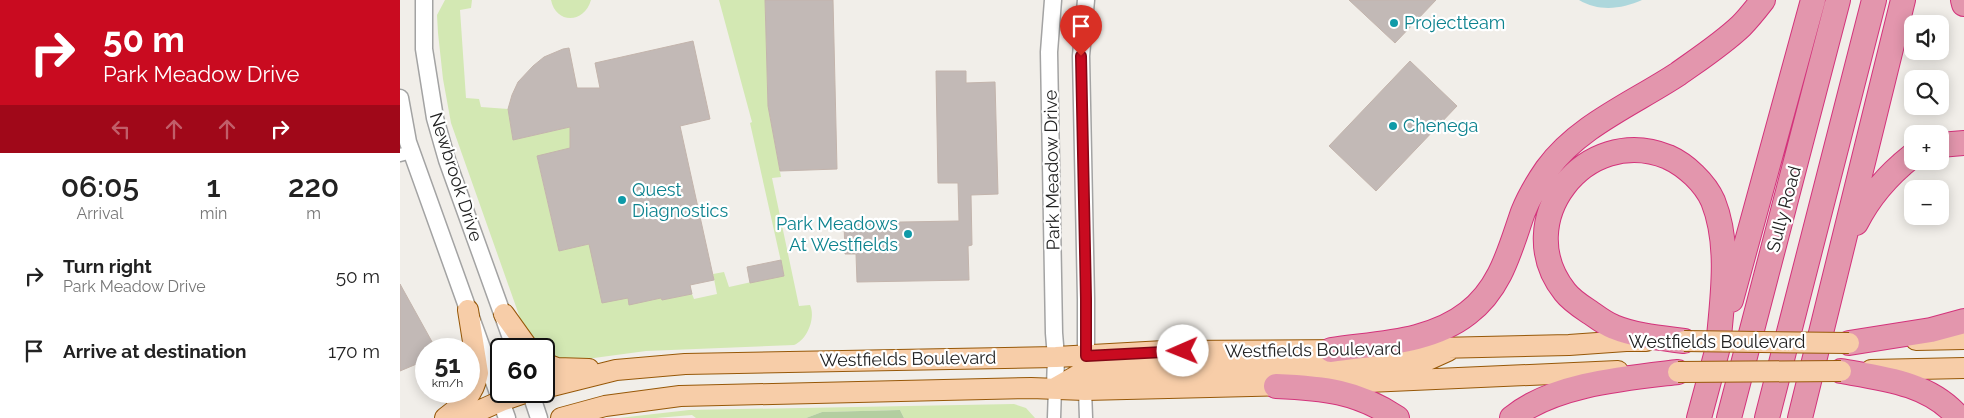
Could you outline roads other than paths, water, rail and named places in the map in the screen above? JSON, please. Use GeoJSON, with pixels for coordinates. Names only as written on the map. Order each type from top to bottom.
{"type":"FeatureCollection","features":[{"type":"Feature","properties":{"kind":"highway"},"geometry":{"type":"LineString","coordinates":[[1331,350],[1426,335],[1456,322],[1467,314],[1478,305],[1499,278],[1524,210],[1535,189],[1556,158],[1592,127],[1678,74],[1714,48],[1741,26],[1763,0]]}},
{"type":"Feature","properties":{"kind":"highway"},"geometry":{"type":"LineString","coordinates":[[1699,418],[1813,0]]}},
{"type":"Feature","properties":{"kind":"highway","name":"Sully Road"},"geometry":{"type":"LineString","coordinates":[[1729,418],[1838,0]]}},
{"type":"Feature","properties":{"kind":"highway","name":"Sully Road"},"geometry":{"type":"LineString","coordinates":[[1767,418],[1874,0]]}},
{"type":"Feature","properties":{"kind":"highway"},"geometry":{"type":"LineString","coordinates":[[1800,418],[1903,0]]}},
{"type":"Feature","properties":{"kind":"highway"},"geometry":{"type":"LineString","coordinates":[[1963,0],[1964,4]]}},
{"type":"Feature","properties":{"kind":"highway"},"geometry":{"type":"LineString","coordinates":[[1949,144],[1964,143]]}},
{"type":"Feature","properties":{"kind":"highway"},"geometry":{"type":"LineString","coordinates":[[1684,342],[1635,334],[1602,321],[1576,304],[1566,294],[1553,271],[1546,247],[1546,236],[1548,219],[1554,200],[1569,178],[1600,157],[1622,151],[1647,151],[1660,154],[1684,166],[1712,200],[1721,236],[1722,288],[1718,348]]}},
{"type":"Feature","properties":{"kind":"highway"},"geometry":{"type":"LineString","coordinates":[[1834,284],[1857,221],[1875,191],[1892,172],[1904,162]]}},
{"type":"Feature","properties":{"kind":"highway"},"geometry":{"type":"LineString","coordinates":[[1849,342],[1931,330],[1964,321]]}},
{"type":"Feature","properties":{"kind":"highway"},"geometry":{"type":"LineString","coordinates":[[1841,371],[1892,379],[1931,394],[1959,418]]}},
{"type":"Feature","properties":{"kind":"highway"},"geometry":{"type":"LineString","coordinates":[[1512,418],[1543,400],[1604,380],[1678,372]]}},
{"type":"Feature","properties":{"kind":"highway"},"geometry":{"type":"LineString","coordinates":[[1276,386],[1338,391],[1370,402],[1397,418]]}},
{"type":"Feature","properties":{"kind":"highway"},"geometry":{"type":"LineString","coordinates":[[1806,418],[1807,390]]}},
{"type":"Feature","properties":{"kind":"main road"},"geometry":{"type":"LineString","coordinates":[[445,418],[466,402],[476,383],[478,373],[477,361],[468,310]]}},
{"type":"Feature","properties":{"kind":"main road"},"geometry":{"type":"LineString","coordinates":[[504,314],[521,338]]}},
{"type":"Feature","properties":{"kind":"main road","name":"Westfields Boulevard"},"geometry":{"type":"LineString","coordinates":[[560,418],[605,406],[680,396],[1055,388],[1086,372],[1164,351],[1455,348],[1569,345],[1626,341],[1849,342],[1964,339]]}},
{"type":"Feature","properties":{"kind":"main road"},"geometry":{"type":"LineString","coordinates":[[1086,372],[1417,365],[1455,348]]}},
{"type":"Feature","properties":{"kind":"main road","name":"Westfields Boulevard"},"geometry":{"type":"LineString","coordinates":[[555,385],[616,370],[685,364],[757,361],[1056,357],[1086,372],[1276,386],[1620,371],[1841,371],[1964,368]]}},
{"type":"Feature","properties":{"kind":"main road"},"geometry":{"type":"LineString","coordinates":[[555,366],[566,369],[616,370]]}},
{"type":"Feature","properties":{"kind":"main road"},"geometry":{"type":"LineString","coordinates":[[463,418],[504,409]]}},
{"type":"Feature","properties":{"kind":"street","name":"Newbrook Drive"},"geometry":{"type":"LineString","coordinates":[[424,0],[424,49],[434,118],[447,160],[512,338]]}},
{"type":"Feature","properties":{"kind":"street","name":"Park Meadow Drive"},"geometry":{"type":"LineString","coordinates":[[1053,0],[1049,52],[1056,357]]}},
{"type":"Feature","properties":{"kind":"street","name":"Park Meadow Drive"},"geometry":{"type":"LineString","coordinates":[[1086,0],[1081,56],[1086,372]]}},
{"type":"Feature","properties":{"kind":"street","name":"Newbrook Drive"},"geometry":{"type":"LineString","coordinates":[[400,98],[408,142],[406,154],[468,310],[504,409]]}},
{"type":"Feature","properties":{"kind":"street"},"geometry":{"type":"LineString","coordinates":[[1054,418],[1056,357]]}},
{"type":"Feature","properties":{"kind":"street"},"geometry":{"type":"LineString","coordinates":[[1086,372],[1086,418]]}},
{"type":"Feature","properties":{"kind":"street"},"geometry":{"type":"LineString","coordinates":[[534,403],[539,418]]}},
{"type":"Feature","properties":{"kind":"water"},"geometry":{"type":"Polygon","coordinates":[[[1579,0],[1642,0],[1619,7],[1602,8],[1579,0]]]}},
{"type":"Feature","properties":{"kind":"place","name":"Projectteam"},"geometry":{"type":"Point","coordinates":[1394,23]}},
{"type":"Feature","properties":{"kind":"place","name":"Chenega"},"geometry":{"type":"Point","coordinates":[1393,126]}},
{"type":"Feature","properties":{"kind":"place","name":"Quest Diagnostics"},"geometry":{"type":"Point","coordinates":[622,200]}},
{"type":"Feature","properties":{"kind":"place","name":"Park Meadows At Westfields"},"geometry":{"type":"Point","coordinates":[908,234]}}]}
